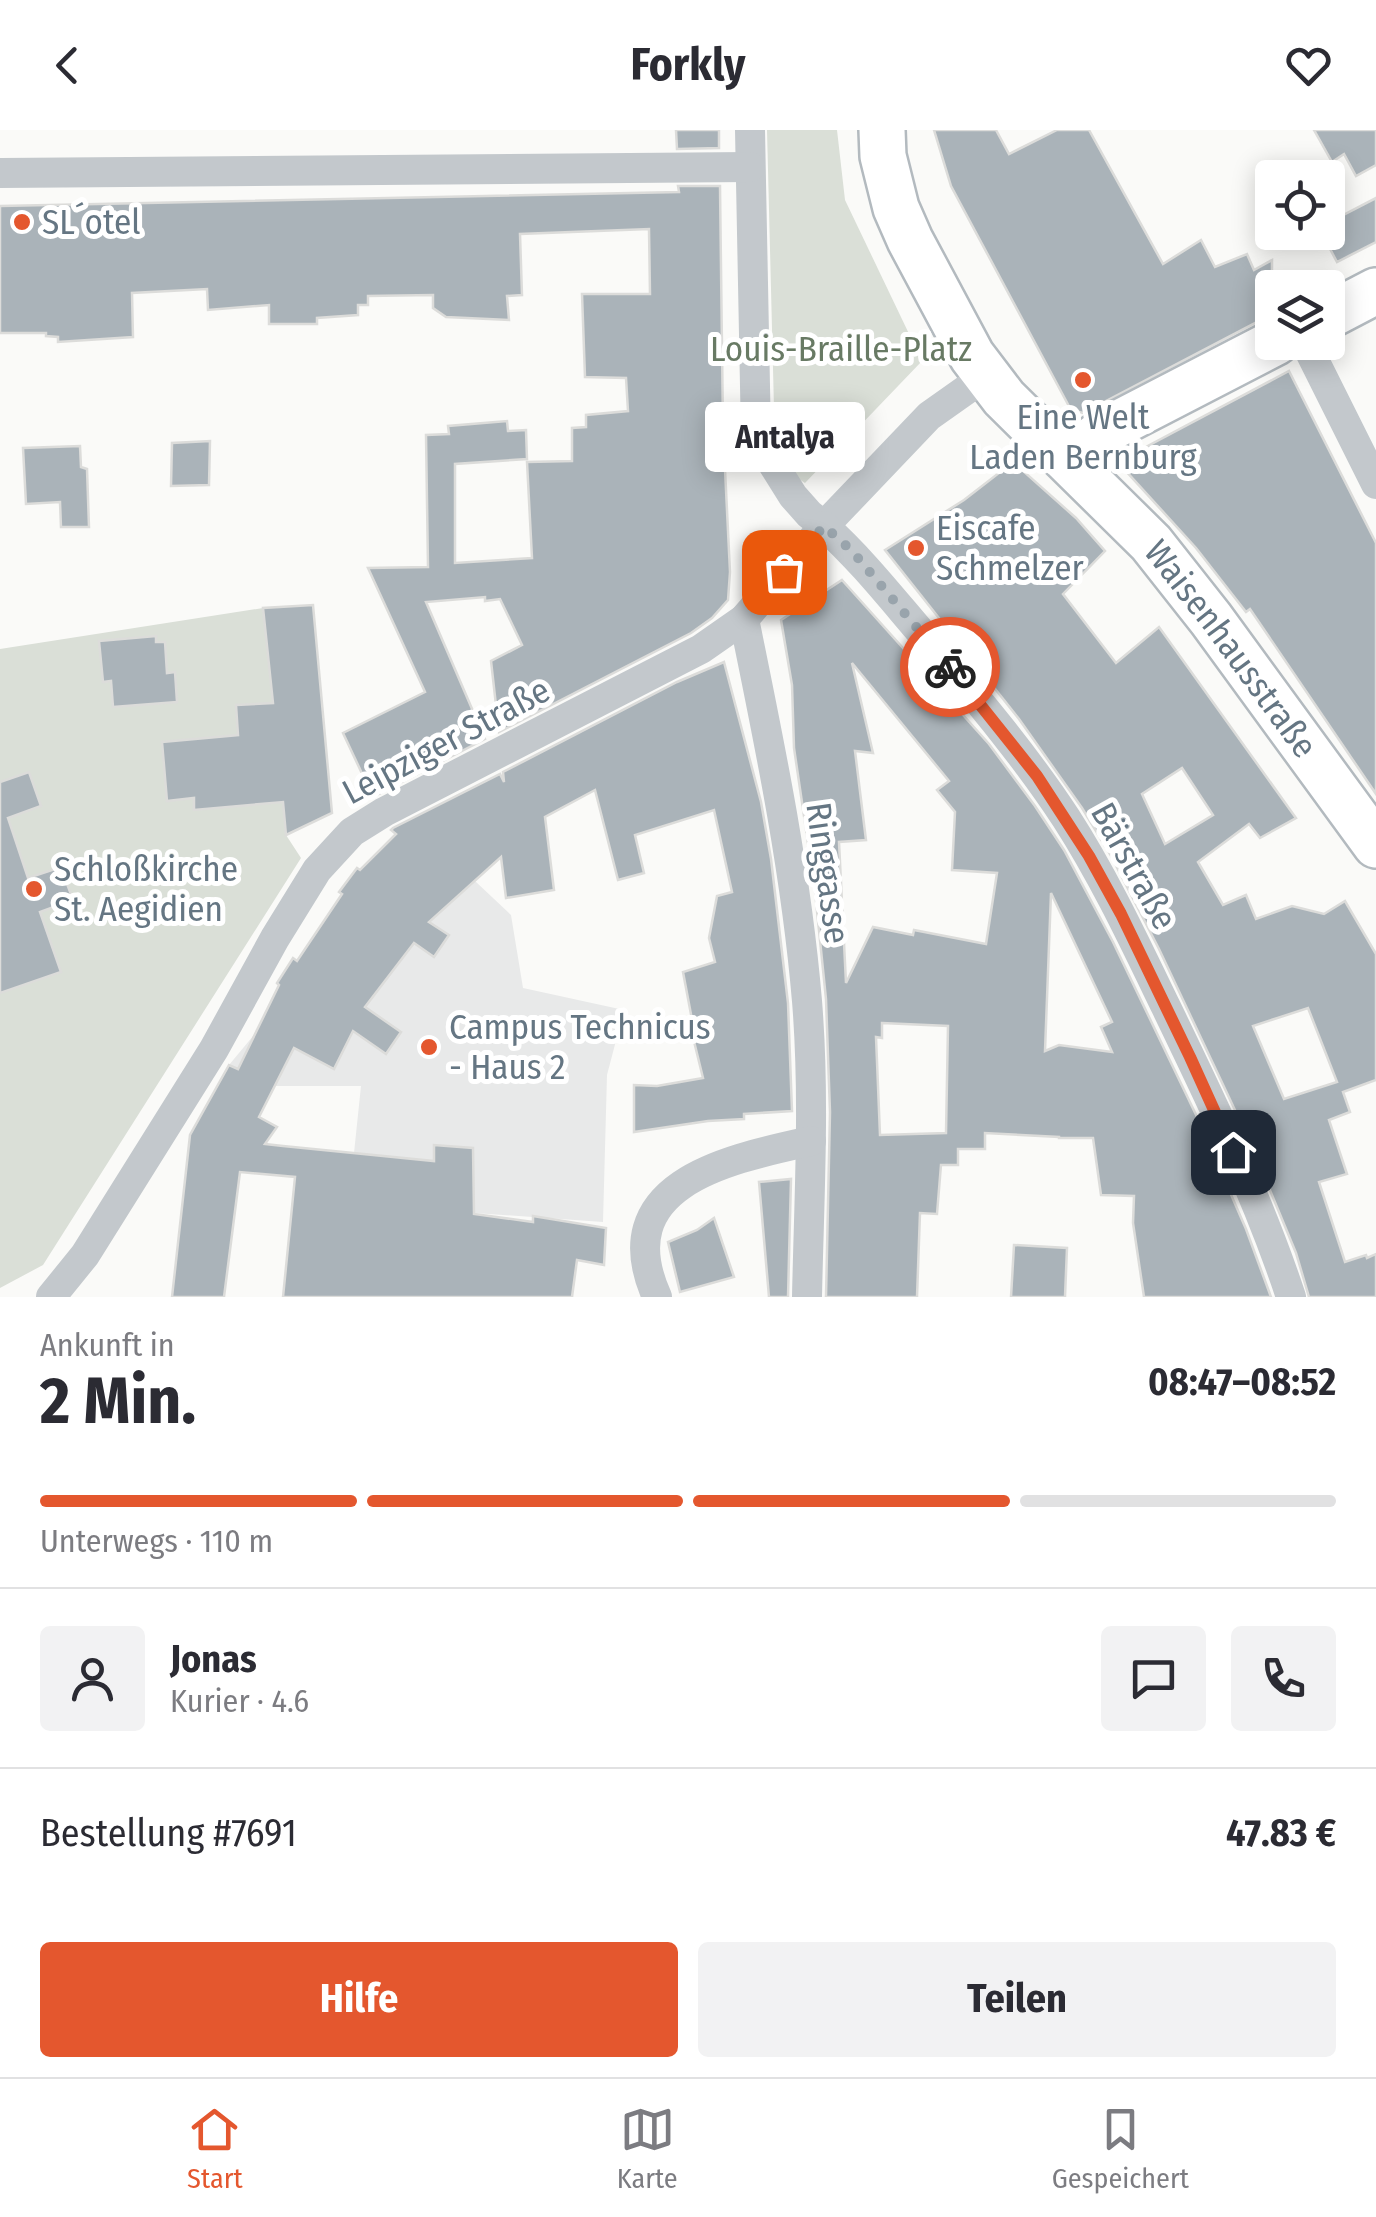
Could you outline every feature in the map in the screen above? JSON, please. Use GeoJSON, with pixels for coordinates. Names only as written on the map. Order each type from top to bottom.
{"type":"FeatureCollection","features":[{"type":"Feature","properties":{"kind":"street"},"geometry":{"type":"LineString","coordinates":[[750,130],[756,437],[793,496],[824,526]]}},
{"type":"Feature","properties":{"kind":"street"},"geometry":{"type":"LineString","coordinates":[[882,130],[882,156],[896,208],[972,356],[1004,398],[1071,462],[1104,431],[1255,353]]}},
{"type":"Feature","properties":{"kind":"street"},"geometry":{"type":"LineString","coordinates":[[0,173],[750,166]]}},
{"type":"Feature","properties":{"kind":"street"},"geometry":{"type":"LineString","coordinates":[[1345,307],[1376,291]]}},
{"type":"Feature","properties":{"kind":"street"},"geometry":{"type":"LineString","coordinates":[[1313,360],[1376,484]]}},
{"type":"Feature","properties":{"kind":"street"},"geometry":{"type":"LineString","coordinates":[[744,619],[824,526],[929,416],[987,376]]}},
{"type":"Feature","properties":{"kind":"street","name":"Waisenhausstraße"},"geometry":{"type":"LineString","coordinates":[[1071,462],[1151,542],[1180,578],[1376,845]]}},
{"type":"Feature","properties":{"kind":"street","name":"Bärstraße"},"geometry":{"type":"LineString","coordinates":[[824,526],[852,551],[946,662],[1037,776],[1089,856],[1121,914],[1218,1118],[1292,1297]]}},
{"type":"Feature","properties":{"kind":"street","name":"Ringgasse"},"geometry":{"type":"LineString","coordinates":[[744,619],[784,816],[807,1004],[811,1141],[807,1297]]}},
{"type":"Feature","properties":{"kind":"street","name":"Leipziger Straße"},"geometry":{"type":"LineString","coordinates":[[51,1297],[85,1255],[214,1050],[317,870],[352,832],[702,648],[744,619]]}},
{"type":"Feature","properties":{"kind":"street"},"geometry":{"type":"LineString","coordinates":[[657,1297],[646,1268],[647,1230],[668,1196],[707,1169],[811,1141]]}},
{"type":"Feature","properties":{"kind":"shaded area","name":"Campus Technicus - Haus 2"},"geometry":{"type":"Polygon","coordinates":[[[396,834],[458,865],[511,915],[523,988],[624,1010],[607,1075],[603,1222],[474,1213],[471,1297],[283,1297],[297,1148],[354,1153],[361,1086],[275,1086],[229,1065],[258,1030],[277,983],[293,958],[297,960],[341,895],[339,892],[357,868],[396,834]]]}},
{"type":"Feature","properties":{"kind":"green space","name":"Louis-Braille-Platz"},"geometry":{"type":"Polygon","coordinates":[[[767,130],[837,130],[845,200],[922,361],[805,483],[790,473],[775,448],[767,130]]]}},
{"type":"Feature","properties":{"kind":"green space"},"geometry":{"type":"Polygon","coordinates":[[[263,608],[286,835],[301,858],[43,1265],[0,1288],[0,649],[263,608]]]}},
{"type":"Feature","properties":{"kind":"building"},"geometry":{"type":"Polygon","coordinates":[[[676,130],[719,130],[719,148],[677,149],[676,130]]]}},
{"type":"Feature","properties":{"kind":"building"},"geometry":{"type":"Polygon","coordinates":[[[934,130],[996,130],[1009,154],[1057,130],[1089,130],[1163,264],[1201,240],[1215,267],[1247,254],[1254,270],[1272,260],[1272,270],[1255,270],[1255,323],[1083,413],[1071,410],[951,186],[934,130]]]}},
{"type":"Feature","properties":{"kind":"building"},"geometry":{"type":"Polygon","coordinates":[[[1314,130],[1376,130],[1376,165],[1356,176],[1344,154],[1331,160],[1314,130]]]}},
{"type":"Feature","properties":{"kind":"building"},"geometry":{"type":"Polygon","coordinates":[[[678,186],[720,186],[728,600],[691,633],[499,732],[491,661],[522,645],[500,599],[426,602],[485,739],[373,797],[343,733],[425,692],[368,568],[428,567],[426,435],[449,434],[448,426],[507,421],[508,431],[526,430],[527,459],[455,464],[455,563],[532,558],[527,462],[572,461],[572,428],[586,427],[586,415],[628,411],[626,378],[585,377],[582,294],[650,294],[649,229],[520,234],[522,295],[507,296],[509,320],[446,317],[433,308],[433,295],[368,296],[368,305],[358,305],[358,315],[317,318],[317,324],[269,324],[269,305],[208,310],[207,289],[132,293],[133,337],[58,342],[58,337],[46,333],[0,333],[0,206],[679,192],[678,186]]]}},
{"type":"Feature","properties":{"kind":"building"},"geometry":{"type":"Polygon","coordinates":[[[1376,198],[1376,242],[1337,262],[1331,250],[1345,250],[1345,214],[1376,198]]]}},
{"type":"Feature","properties":{"kind":"building"},"geometry":{"type":"Polygon","coordinates":[[[1289,371],[1376,543],[1376,794],[1250,609],[1246,612],[1196,548],[1125,470],[1127,457],[1289,371]]]}},
{"type":"Feature","properties":{"kind":"building"},"geometry":{"type":"Polygon","coordinates":[[[210,441],[209,485],[171,486],[172,443],[210,441]]]}},
{"type":"Feature","properties":{"kind":"building"},"geometry":{"type":"Polygon","coordinates":[[[80,446],[81,467],[87,469],[89,527],[61,527],[60,502],[26,504],[23,448],[80,446]]]}},
{"type":"Feature","properties":{"kind":"building"},"geometry":{"type":"Polygon","coordinates":[[[1013,462],[1076,518],[1105,551],[1063,594],[1116,663],[1159,627],[1296,818],[1260,838],[1249,824],[1198,862],[1223,905],[1246,895],[1256,919],[1292,906],[1324,914],[1345,901],[1376,954],[1376,1080],[1343,1092],[1350,1112],[1329,1120],[1347,1174],[1319,1182],[1345,1262],[1376,1254],[1376,1297],[1309,1297],[1296,1253],[1250,1142],[1110,854],[1019,719],[885,550],[964,500],[1013,462]],[[1182,768],[1142,794],[1165,844],[1213,815],[1182,768]],[[1308,1008],[1253,1026],[1284,1099],[1337,1082],[1308,1008]]]}},
{"type":"Feature","properties":{"kind":"building"},"geometry":{"type":"Polygon","coordinates":[[[842,580],[989,744],[1035,806],[1064,850],[1113,942],[1199,1121],[1271,1297],[1144,1297],[1133,1223],[1134,1196],[1101,1195],[1093,1138],[985,1133],[985,1149],[958,1149],[958,1165],[941,1165],[937,1214],[920,1213],[917,1297],[826,1297],[830,1112],[826,999],[794,748],[792,685],[781,620],[842,580]],[[852,663],[873,753],[855,751],[866,840],[839,842],[846,983],[873,927],[913,935],[914,930],[986,944],[997,873],[952,870],[955,812],[937,790],[949,781],[852,663]],[[1051,893],[1045,1051],[1059,1045],[1112,1052],[1101,1027],[1112,1022],[1051,893]],[[882,1023],[882,1038],[876,1037],[880,1135],[946,1133],[948,1026],[882,1023]]]}},
{"type":"Feature","properties":{"kind":"building"},"geometry":{"type":"Polygon","coordinates":[[[313,605],[332,813],[286,835],[283,802],[194,810],[194,798],[167,801],[162,742],[238,735],[236,705],[273,703],[263,608],[313,605]]]}},
{"type":"Feature","properties":{"kind":"building"},"geometry":{"type":"Polygon","coordinates":[[[156,636],[156,642],[165,642],[167,673],[175,672],[177,702],[113,707],[111,681],[103,682],[99,641],[156,636]]]}},
{"type":"Feature","properties":{"kind":"building"},"geometry":{"type":"Polygon","coordinates":[[[724,662],[761,802],[771,859],[788,1003],[792,1111],[744,1114],[744,1119],[634,1132],[634,1085],[657,1086],[703,1078],[683,972],[715,962],[709,938],[717,896],[732,892],[714,810],[635,835],[644,873],[618,880],[595,790],[545,817],[554,890],[506,898],[501,857],[429,922],[449,935],[434,957],[414,943],[365,1007],[401,1032],[386,1054],[353,1031],[334,1069],[294,1048],[259,1117],[277,1127],[265,1144],[434,1161],[434,1145],[473,1148],[474,1214],[533,1222],[533,1216],[606,1228],[604,1265],[577,1260],[572,1297],[283,1297],[295,1177],[240,1172],[224,1297],[172,1297],[190,1135],[229,1065],[238,1069],[277,983],[293,958],[297,961],[357,868],[360,870],[396,834],[393,828],[500,774],[504,782],[503,772],[677,682],[724,662]]]}},
{"type":"Feature","properties":{"kind":"building","name":"Schloßkirche St. Aegidien"},"geometry":{"type":"Polygon","coordinates":[[[29,772],[41,806],[8,818],[28,878],[61,867],[73,900],[40,912],[61,972],[0,993],[0,782],[29,772]]]}},
{"type":"Feature","properties":{"kind":"building"},"geometry":{"type":"Polygon","coordinates":[[[791,1179],[788,1297],[769,1297],[759,1182],[791,1179]]]}},
{"type":"Feature","properties":{"kind":"building"},"geometry":{"type":"Polygon","coordinates":[[[714,1218],[734,1277],[680,1292],[668,1242],[714,1218]]]}},
{"type":"Feature","properties":{"kind":"building"},"geometry":{"type":"Polygon","coordinates":[[[1014,1245],[1067,1248],[1065,1297],[1011,1297],[1014,1245]]]}},
{"type":"Feature","properties":{"kind":"way so far"},"geometry":{"type":"LineString","coordinates":[[784,572],[824,526],[852,551],[950,667]]}},
{"type":"Feature","properties":{"kind":"place","name":"SL´otel"},"geometry":{"type":"Point","coordinates":[22,222]}},
{"type":"Feature","properties":{"kind":"place","name":"Eine Welt Laden Bernburg"},"geometry":{"type":"Point","coordinates":[1083,380]}},
{"type":"Feature","properties":{"kind":"place","name":"Eiscafe Schmelzer"},"geometry":{"type":"Point","coordinates":[916,548]}},
{"type":"Feature","properties":{"kind":"place","name":"Antalya"},"geometry":{"type":"Point","coordinates":[784,572]}},
{"type":"Feature","properties":{"kind":"place","name":"Schloßkirche St. Aegidien"},"geometry":{"type":"Point","coordinates":[34,889]}},
{"type":"Feature","properties":{"kind":"place","name":"Campus Technicus - Haus 2"},"geometry":{"type":"Point","coordinates":[429,1047]}},
{"type":"Feature","properties":{"kind":"route"},"geometry":{"type":"LineString","coordinates":[[950,667],[1037,776],[1089,856],[1121,914],[1233,1152]]}}]}
